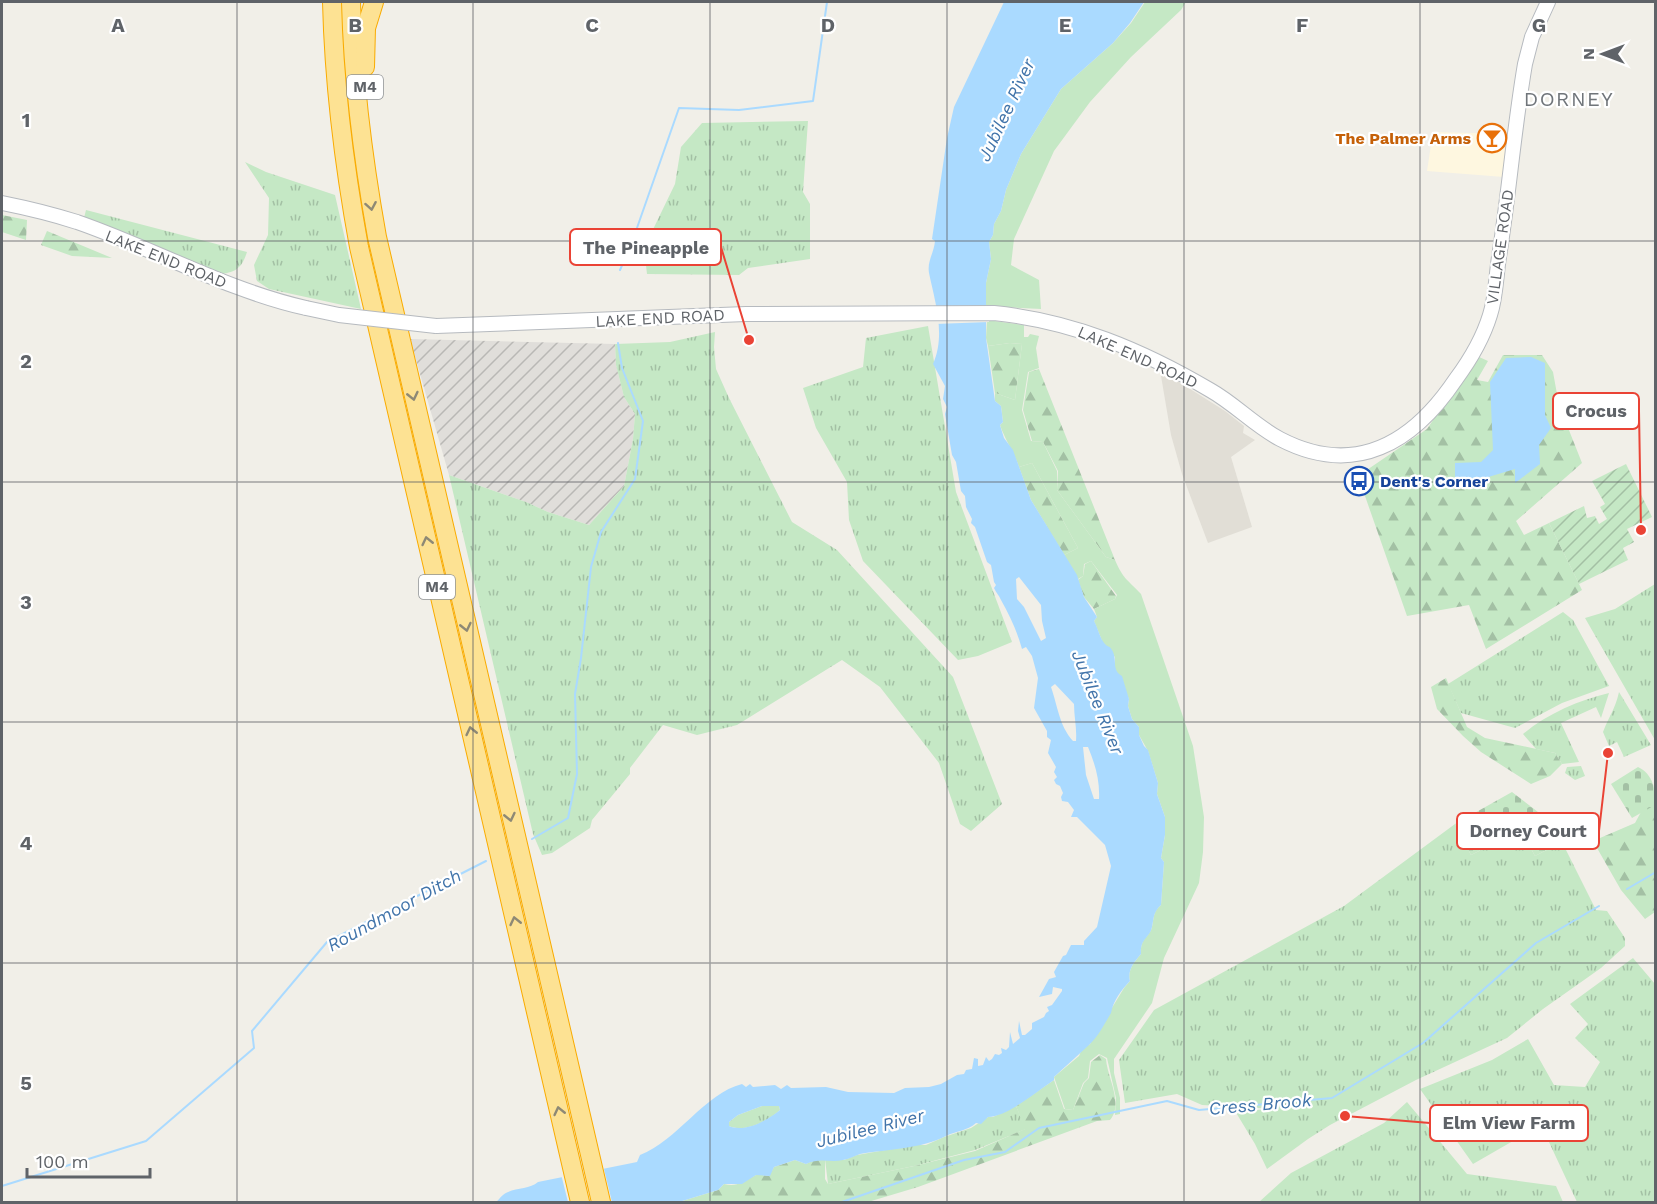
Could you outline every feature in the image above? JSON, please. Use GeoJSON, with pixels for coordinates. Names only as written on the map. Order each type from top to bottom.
{"type":"FeatureCollection","features":[{"type":"Feature","properties":{"kind":"highway","name":"M4"},"geometry":{"type":"LineString","coordinates":[[332,2],[334,61],[341,133],[359,247],[580,1203]]}},
{"type":"Feature","properties":{"kind":"highway","name":"M4"},"geometry":{"type":"LineString","coordinates":[[351,2],[353,60],[365,173],[390,298],[601,1203]]}},
{"type":"Feature","properties":{"kind":"highway","name":"M4"},"geometry":{"type":"LineString","coordinates":[[365,173],[365,36],[374,2]]}},
{"type":"Feature","properties":{"kind":"main road","name":"VILLAGE ROAD"},"geometry":{"type":"LineString","coordinates":[[1341,457],[1364,454],[1394,443],[1418,425],[1444,398],[1471,357],[1490,314],[1525,64],[1532,37],[1548,2]]}},
{"type":"Feature","properties":{"kind":"main road","name":"LAKE END ROAD"},"geometry":{"type":"LineString","coordinates":[[2,203],[41,211],[79,223],[238,289],[339,315],[436,326],[588,322],[746,314],[994,313],[1036,318],[1073,327],[1117,344],[1212,391],[1259,427],[1282,440],[1316,453],[1341,457]]}},
{"type":"Feature","properties":{"kind":"shaded area"},"geometry":{"type":"Polygon","coordinates":[[[1433,132],[1508,134],[1504,177],[1427,171],[1433,132]]]}},
{"type":"Feature","properties":{"kind":"shaded area"},"geometry":{"type":"Polygon","coordinates":[[[410,339],[615,344],[616,365],[624,397],[635,414],[624,486],[589,525],[449,475],[410,339]]]}},
{"type":"Feature","properties":{"kind":"shaded area"},"geometry":{"type":"Polygon","coordinates":[[[1160,370],[1225,411],[1244,426],[1243,433],[1255,440],[1231,457],[1252,527],[1208,543],[1182,474],[1171,435],[1160,370]]]}},
{"type":"Feature","properties":{"kind":"green space"},"geometry":{"type":"Polygon","coordinates":[[[1145,2],[1186,2],[1181,10],[1131,57],[1090,102],[1054,151],[1014,239],[1011,265],[1039,280],[1041,309],[986,306],[986,283],[991,259],[989,242],[1021,154],[1061,89],[1113,43],[1131,23],[1145,2]]]}},
{"type":"Feature","properties":{"kind":"green space"},"geometry":{"type":"Polygon","coordinates":[[[808,121],[803,192],[810,204],[810,259],[748,268],[739,275],[647,274],[644,248],[675,184],[681,147],[702,123],[808,121]]]}},
{"type":"Feature","properties":{"kind":"green space"},"geometry":{"type":"Polygon","coordinates":[[[245,162],[266,172],[335,195],[361,309],[269,289],[257,281],[254,265],[268,235],[269,198],[245,162]]]}},
{"type":"Feature","properties":{"kind":"green space"},"geometry":{"type":"Polygon","coordinates":[[[86,210],[247,252],[238,268],[221,274],[84,218],[86,210]]]}},
{"type":"Feature","properties":{"kind":"green space"},"geometry":{"type":"Polygon","coordinates":[[[2,215],[27,220],[26,240],[2,232],[2,215]]]}},
{"type":"Feature","properties":{"kind":"green space"},"geometry":{"type":"Polygon","coordinates":[[[47,231],[112,258],[72,256],[41,245],[47,231]]]}},
{"type":"Feature","properties":{"kind":"green space"},"geometry":{"type":"Polygon","coordinates":[[[987,320],[1024,325],[1024,337],[1030,334],[1039,336],[1036,348],[1039,368],[1028,372],[1022,410],[1031,441],[1043,442],[1057,471],[1057,490],[1106,557],[1115,560],[1123,575],[1141,594],[1193,746],[1204,817],[1199,883],[1164,958],[1152,1003],[1114,1059],[1114,1073],[1120,1098],[1120,1114],[1115,1115],[1116,1098],[1107,1058],[1099,1054],[1090,1061],[1088,1078],[1083,1083],[1073,1110],[1065,1109],[1054,1077],[1090,1044],[1130,981],[1130,970],[1141,954],[1142,944],[1151,930],[1155,912],[1161,905],[1164,862],[1161,858],[1165,817],[1157,794],[1158,783],[1148,751],[1139,735],[1139,727],[1132,719],[1128,706],[1129,699],[1115,669],[1115,657],[1103,643],[1094,621],[1097,617],[1094,609],[1115,599],[1117,595],[1091,561],[1084,564],[1083,576],[1078,579],[1064,555],[1078,548],[1032,463],[1019,467],[1004,436],[1000,425],[1003,422],[1001,406],[995,401],[995,393],[1015,400],[1022,344],[988,346],[987,320]]]}},
{"type":"Feature","properties":{"kind":"green space"},"geometry":{"type":"Polygon","coordinates":[[[928,326],[956,492],[1012,642],[978,656],[958,660],[863,561],[849,520],[847,482],[816,428],[803,388],[863,367],[866,338],[928,326]]]}},
{"type":"Feature","properties":{"kind":"green space"},"geometry":{"type":"Polygon","coordinates":[[[715,332],[716,369],[792,522],[837,550],[953,677],[1002,804],[971,831],[960,824],[939,763],[880,687],[842,660],[737,725],[697,735],[663,725],[630,768],[630,774],[592,820],[590,828],[552,853],[542,855],[533,834],[449,475],[589,525],[624,486],[633,439],[635,414],[624,397],[616,365],[615,344],[670,342],[715,332]]]}},
{"type":"Feature","properties":{"kind":"green space"},"geometry":{"type":"Polygon","coordinates":[[[1022,344],[1015,400],[995,393],[988,346],[1022,344]]]}},
{"type":"Feature","properties":{"kind":"green space"},"geometry":{"type":"Polygon","coordinates":[[[1503,355],[1542,355],[1553,372],[1559,405],[1582,463],[1516,521],[1524,535],[1549,523],[1582,590],[1486,649],[1469,605],[1407,616],[1358,476],[1427,429],[1477,356],[1488,361],[1477,380],[1488,382],[1503,355]]]}},
{"type":"Feature","properties":{"kind":"green space"},"geometry":{"type":"Polygon","coordinates":[[[1039,369],[1115,560],[1106,557],[1057,490],[1058,471],[1043,442],[1032,441],[1023,410],[1029,372],[1039,369]]]}},
{"type":"Feature","properties":{"kind":"green space"},"geometry":{"type":"Polygon","coordinates":[[[1032,463],[1078,548],[1064,555],[1031,500],[1019,467],[1032,463]]]}},
{"type":"Feature","properties":{"kind":"green space"},"geometry":{"type":"Polygon","coordinates":[[[1626,464],[1652,517],[1627,529],[1634,542],[1623,548],[1628,560],[1579,584],[1549,523],[1584,506],[1587,518],[1595,516],[1599,524],[1607,519],[1600,507],[1605,504],[1592,481],[1626,464]]]}},
{"type":"Feature","properties":{"kind":"green space"},"geometry":{"type":"Polygon","coordinates":[[[1091,561],[1116,596],[1115,599],[1094,609],[1084,597],[1078,580],[1083,576],[1085,564],[1091,561]]]}},
{"type":"Feature","properties":{"kind":"green space"},"geometry":{"type":"Polygon","coordinates":[[[1655,584],[1655,740],[1585,618],[1615,609],[1655,584]]]}},
{"type":"Feature","properties":{"kind":"green space"},"geometry":{"type":"Polygon","coordinates":[[[1563,612],[1573,620],[1609,686],[1562,703],[1515,728],[1461,713],[1448,684],[1563,612]]]}},
{"type":"Feature","properties":{"kind":"green space"},"geometry":{"type":"Polygon","coordinates":[[[1446,678],[1467,727],[1485,738],[1555,753],[1562,764],[1550,776],[1531,784],[1481,752],[1437,709],[1431,687],[1446,678]]]}},
{"type":"Feature","properties":{"kind":"green space"},"geometry":{"type":"Polygon","coordinates":[[[1619,692],[1651,745],[1624,757],[1617,742],[1609,746],[1603,732],[1619,692]]]}},
{"type":"Feature","properties":{"kind":"green space"},"geometry":{"type":"Polygon","coordinates":[[[1609,693],[1601,718],[1596,707],[1561,723],[1579,762],[1562,764],[1555,753],[1536,749],[1523,734],[1542,720],[1564,709],[1609,693]]]}},
{"type":"Feature","properties":{"kind":"green space"},"geometry":{"type":"Polygon","coordinates":[[[1581,766],[1585,776],[1575,780],[1565,773],[1567,767],[1581,766]]]}},
{"type":"Feature","properties":{"kind":"green space"},"geometry":{"type":"Polygon","coordinates":[[[1638,767],[1650,778],[1655,794],[1655,805],[1632,818],[1611,784],[1638,767]]]}},
{"type":"Feature","properties":{"kind":"green space"},"geometry":{"type":"Polygon","coordinates":[[[1655,786],[1655,912],[1645,919],[1621,890],[1593,841],[1635,823],[1655,786]]]}},
{"type":"Feature","properties":{"kind":"green space"},"geometry":{"type":"Polygon","coordinates":[[[1512,792],[1551,822],[1562,842],[1535,856],[1521,830],[1471,855],[1455,824],[1512,792]]]}},
{"type":"Feature","properties":{"kind":"green space"},"geometry":{"type":"Polygon","coordinates":[[[1455,824],[1471,855],[1521,830],[1535,856],[1562,842],[1596,910],[1607,911],[1625,938],[1625,946],[1601,968],[1507,1038],[1416,1080],[1330,1125],[1267,1169],[1235,1111],[1276,1109],[1202,1105],[1177,1094],[1125,1103],[1119,1060],[1154,1010],[1344,906],[1455,824]]]}},
{"type":"Feature","properties":{"kind":"green space"},"geometry":{"type":"Polygon","coordinates":[[[1633,958],[1655,984],[1655,1202],[1577,1202],[1541,1125],[1473,1164],[1420,1089],[1492,1060],[1528,1039],[1554,1085],[1585,1087],[1600,1062],[1575,1038],[1588,1024],[1570,1004],[1633,958]]]}},
{"type":"Feature","properties":{"kind":"green space"},"geometry":{"type":"Polygon","coordinates":[[[1100,1055],[1106,1059],[1114,1090],[1114,1114],[1110,1120],[1097,1121],[918,1187],[868,1202],[679,1202],[718,1190],[724,1184],[736,1184],[757,1175],[769,1176],[774,1167],[795,1160],[806,1164],[814,1160],[825,1159],[825,1179],[828,1184],[975,1151],[1025,1129],[1016,1106],[1054,1080],[1064,1109],[1073,1110],[1084,1083],[1089,1078],[1091,1062],[1100,1055]]]}},
{"type":"Feature","properties":{"kind":"green space"},"geometry":{"type":"Polygon","coordinates":[[[1407,1102],[1467,1174],[1556,1186],[1563,1202],[1259,1202],[1291,1173],[1384,1123],[1407,1102]]]}},
{"type":"Feature","properties":{"kind":"green space"},"geometry":{"type":"Polygon","coordinates":[[[762,1106],[779,1106],[780,1110],[756,1125],[742,1128],[729,1126],[729,1122],[738,1115],[762,1106]]]}},
{"type":"Feature","properties":{"kind":"green space"},"geometry":{"type":"Polygon","coordinates":[[[1016,1106],[1026,1129],[975,1150],[914,1166],[828,1184],[825,1159],[844,1160],[857,1155],[926,1145],[971,1128],[988,1117],[993,1117],[1016,1106]]]}},
{"type":"Feature","properties":{"kind":"water","name":"Jubilee River"},"geometry":{"type":"Polygon","coordinates":[[[1004,2],[1144,2],[1113,43],[1061,89],[1021,154],[989,242],[991,259],[986,283],[986,338],[995,401],[1001,406],[1003,422],[1000,425],[1004,438],[1013,450],[1031,500],[1077,575],[1084,597],[1097,617],[1094,621],[1102,639],[1114,654],[1117,671],[1122,676],[1129,699],[1128,706],[1132,719],[1139,727],[1139,735],[1148,750],[1158,783],[1157,794],[1165,817],[1161,858],[1164,862],[1161,905],[1155,913],[1151,931],[1142,945],[1141,954],[1130,970],[1130,981],[1118,996],[1101,1030],[1089,1045],[1054,1077],[1054,1080],[1005,1112],[988,1117],[981,1124],[976,1123],[969,1128],[915,1146],[860,1154],[838,1161],[816,1161],[806,1164],[795,1160],[774,1167],[770,1176],[756,1175],[742,1184],[724,1184],[718,1190],[679,1202],[496,1202],[507,1192],[538,1182],[637,1162],[640,1155],[666,1139],[716,1097],[742,1084],[746,1087],[750,1084],[753,1087],[775,1085],[781,1089],[787,1085],[791,1088],[826,1087],[848,1092],[894,1093],[905,1088],[941,1084],[957,1075],[964,1074],[966,1070],[972,1069],[974,1058],[978,1059],[978,1066],[983,1065],[986,1057],[989,1061],[995,1054],[1002,1053],[1001,1048],[1006,1050],[1009,1047],[1010,1032],[1013,1044],[1020,1038],[1019,1021],[1022,1035],[1025,1035],[1032,1029],[1032,1023],[1044,1017],[1049,1011],[1047,1007],[1052,1005],[1062,991],[1062,989],[1053,987],[1052,994],[1039,997],[1049,979],[1056,977],[1054,972],[1071,945],[1084,945],[1084,941],[1097,927],[1111,866],[1105,845],[1077,817],[1071,817],[1074,810],[1068,802],[1062,801],[1063,793],[1054,780],[1057,777],[1054,772],[1056,767],[1048,753],[1051,740],[1047,737],[1047,731],[1034,708],[1038,678],[1032,656],[1026,647],[1022,649],[1010,618],[994,588],[996,585],[991,565],[987,562],[975,527],[971,523],[972,519],[966,507],[965,496],[961,491],[956,462],[952,455],[945,414],[947,407],[943,399],[945,386],[933,364],[939,342],[939,330],[929,265],[935,241],[932,239],[947,138],[954,107],[1004,2]],[[1019,577],[1016,579],[1017,599],[1024,607],[1041,641],[1046,638],[1041,605],[1019,577]],[[1055,684],[1051,687],[1065,729],[1073,741],[1076,741],[1074,704],[1055,684]],[[1083,747],[1086,775],[1094,799],[1099,799],[1095,766],[1088,747],[1083,747]],[[762,1106],[738,1115],[729,1122],[729,1126],[749,1127],[780,1110],[779,1106],[762,1106]]]}},
{"type":"Feature","properties":{"kind":"water"},"geometry":{"type":"Polygon","coordinates":[[[1531,357],[1545,363],[1545,415],[1551,428],[1539,445],[1540,464],[1515,483],[1515,469],[1485,478],[1477,488],[1463,478],[1455,478],[1455,463],[1481,462],[1493,450],[1490,382],[1506,358],[1531,357]]]}},
{"type":"Feature","properties":{"kind":"pier"},"geometry":{"type":"Polygon","coordinates":[[[989,308],[989,322],[935,324],[934,309],[989,308]]]}},
{"type":"Feature","properties":{"kind":"pier"},"geometry":{"type":"Polygon","coordinates":[[[603,1165],[612,1202],[568,1202],[561,1174],[603,1165]]]}},
{"type":"Feature","properties":{"kind":"waterway","name":"Roundmoor Ditch"},"geometry":{"type":"LineString","coordinates":[[620,270],[679,108],[739,110],[813,101],[827,2]]}},
{"type":"Feature","properties":{"kind":"waterway","name":"Roundmoor Ditch"},"geometry":{"type":"LineString","coordinates":[[532,839],[568,818],[577,774],[575,694],[591,567],[601,532],[635,479],[643,421],[622,368],[618,343]]}},
{"type":"Feature","properties":{"kind":"waterway","name":"Roundmoor Ditch"},"geometry":{"type":"LineString","coordinates":[[2,1186],[146,1141],[254,1048],[252,1031],[327,942],[486,861]]}},
{"type":"Feature","properties":{"kind":"waterway","name":"Cress Brook"},"geometry":{"type":"LineString","coordinates":[[1627,889],[1656,872]]}},
{"type":"Feature","properties":{"kind":"waterway","name":"Cress Brook"},"geometry":{"type":"LineString","coordinates":[[842,1202],[964,1160],[1005,1152],[1039,1128],[1167,1101],[1199,1110],[1332,1098],[1423,1043],[1536,943],[1599,906]]}},
{"type":"Feature","properties":{"kind":"place","name":"The Palmer Arms"},"geometry":{"type":"Point","coordinates":[1492,138]}},
{"type":"Feature","properties":{"kind":"place","name":"The Pineapple"},"geometry":{"type":"Point","coordinates":[749,340]}},
{"type":"Feature","properties":{"kind":"place","name":"Dent's Corner"},"geometry":{"type":"Point","coordinates":[1359,481]}},
{"type":"Feature","properties":{"kind":"place","name":"Crocus"},"geometry":{"type":"Point","coordinates":[1641,530]}},
{"type":"Feature","properties":{"kind":"place","name":"Dorney Court"},"geometry":{"type":"Point","coordinates":[1608,753]}},
{"type":"Feature","properties":{"kind":"place","name":"Elm View Farm"},"geometry":{"type":"Point","coordinates":[1345,1116]}},
{"type":"Feature","properties":{"kind":"district","name":"DORNEY"},"geometry":{"type":"Point","coordinates":[1569,99]}}]}
